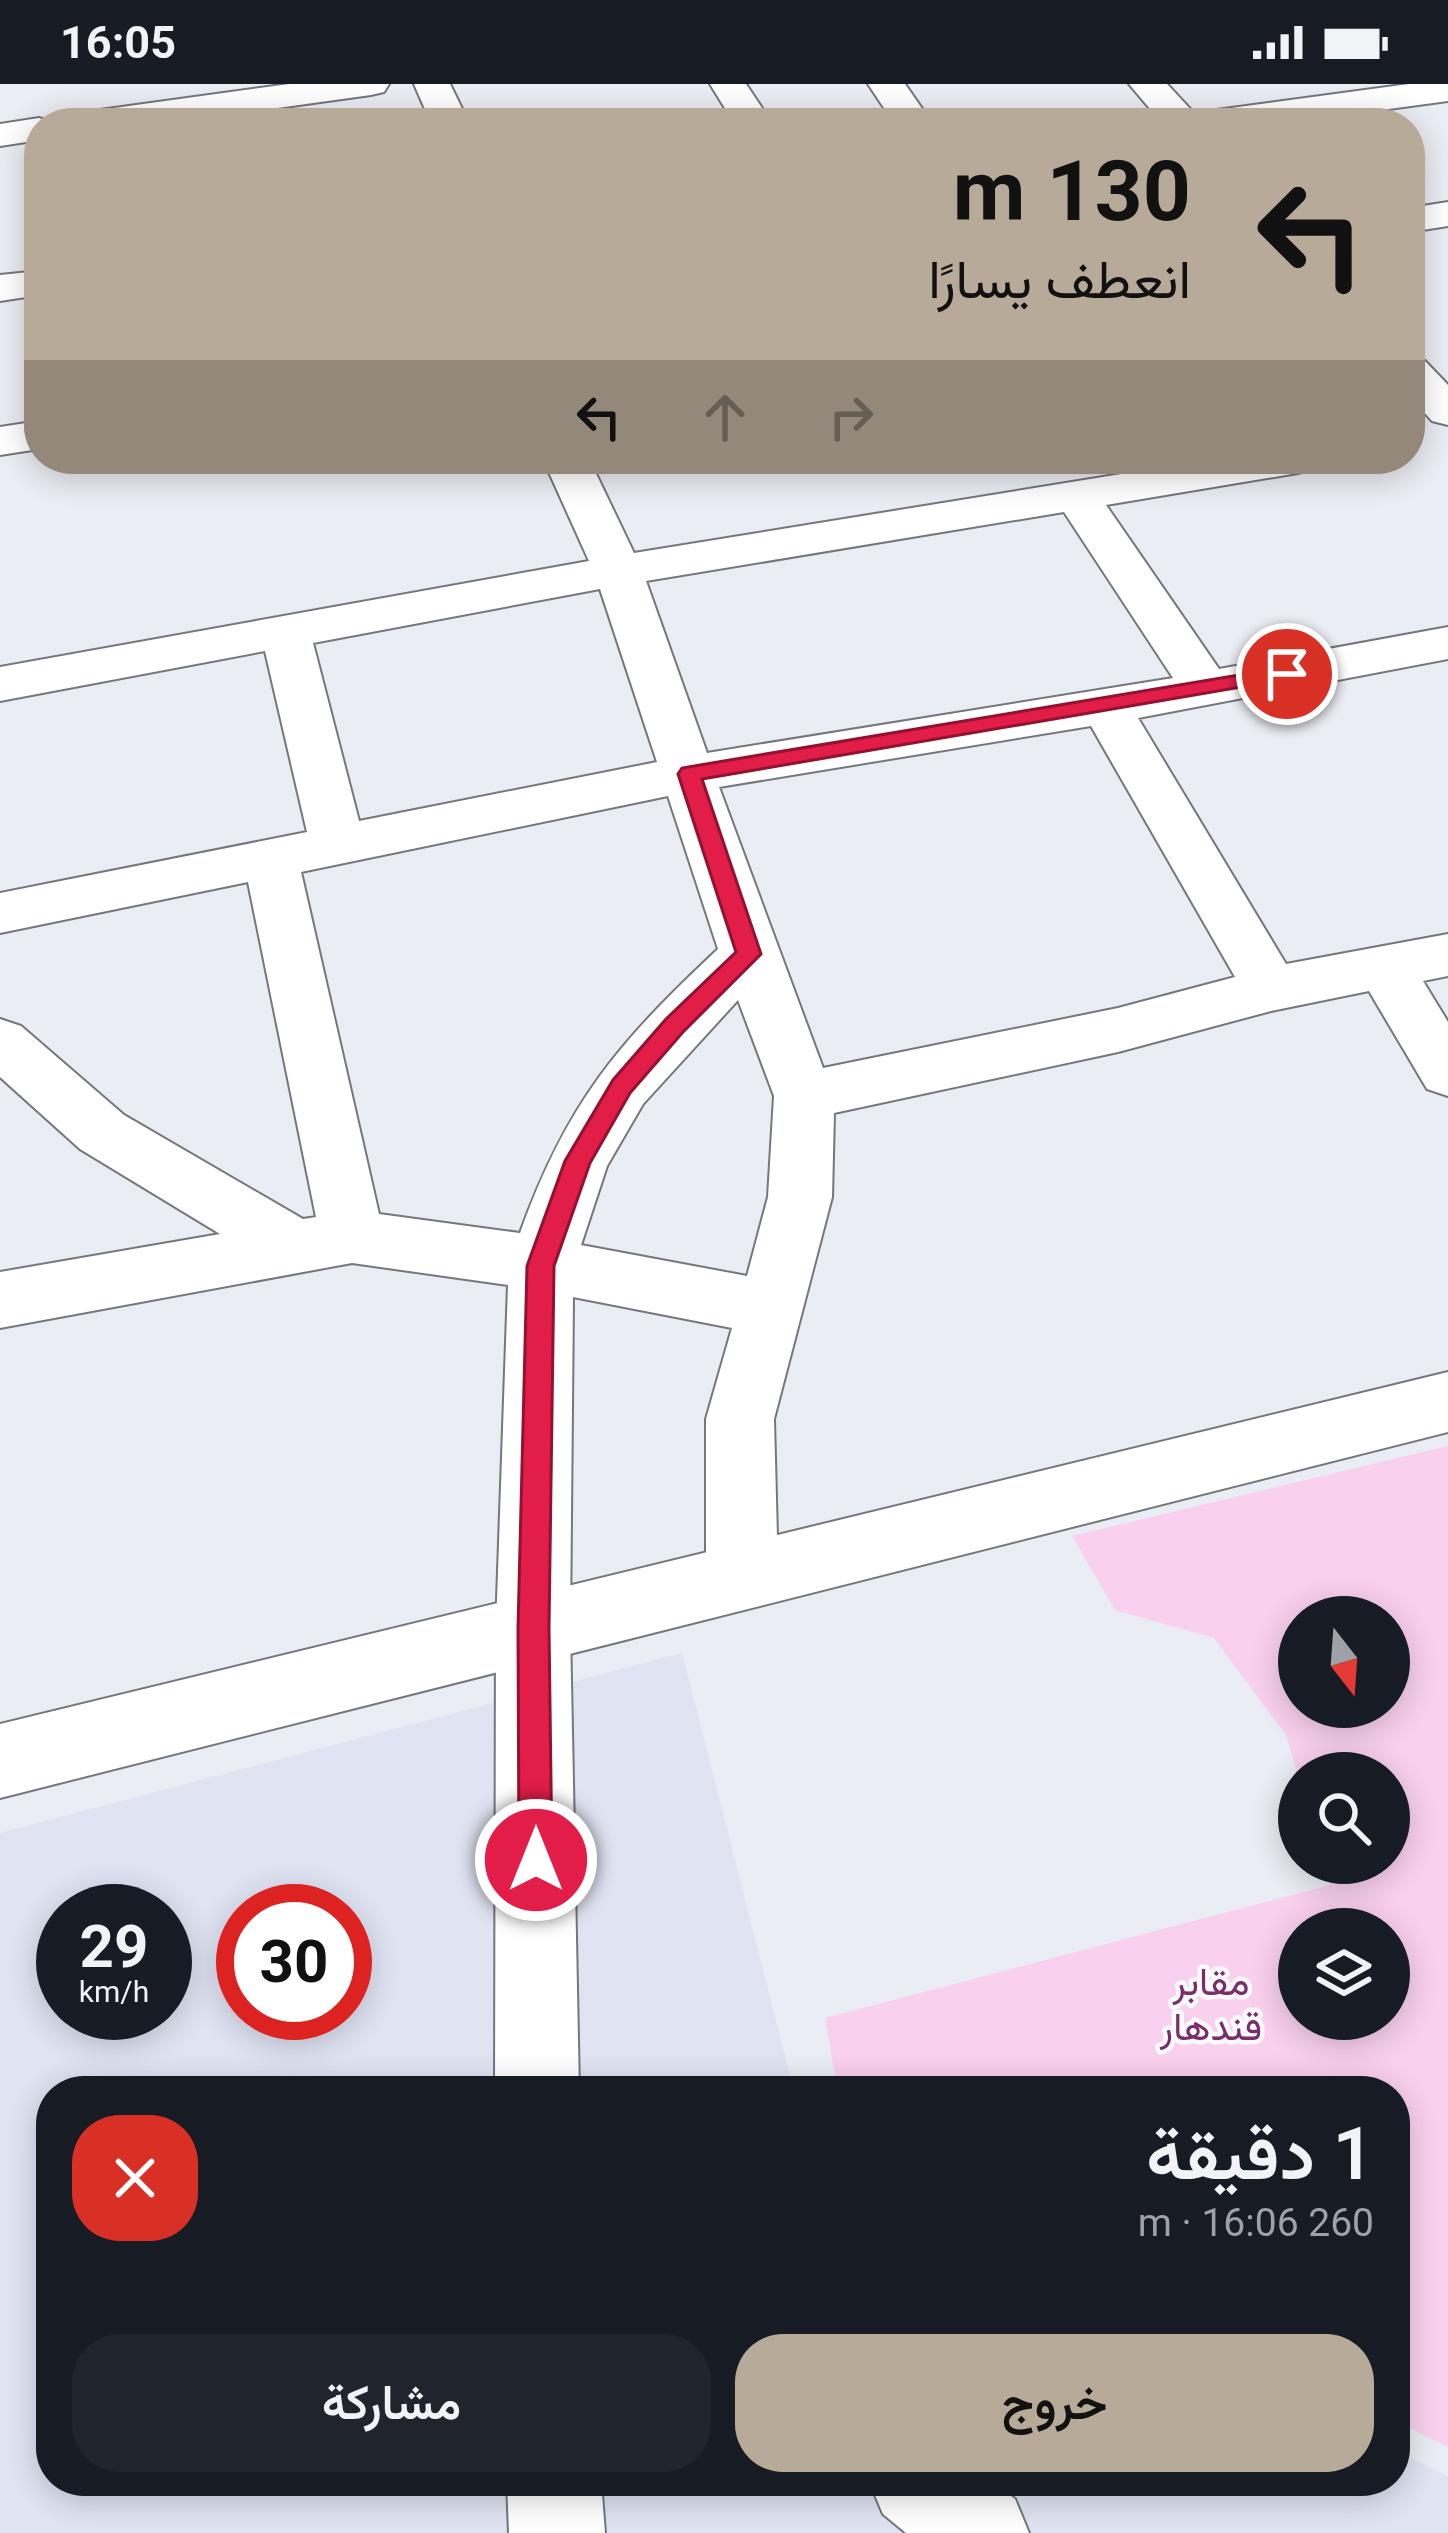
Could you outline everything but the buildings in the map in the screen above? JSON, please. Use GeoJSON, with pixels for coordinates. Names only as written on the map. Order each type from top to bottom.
{"type":"FeatureCollection","features":[{"type":"Feature","properties":{"kind":"street"},"geometry":{"type":"LineString","coordinates":[[153,99],[371,84]]}},
{"type":"Feature","properties":{"kind":"street"},"geometry":{"type":"LineString","coordinates":[[1147,84],[1169,108]]}},
{"type":"Feature","properties":{"kind":"street"},"geometry":{"type":"LineString","coordinates":[[1313,108],[1448,90]]}},
{"type":"Feature","properties":{"kind":"street"},"geometry":{"type":"LineString","coordinates":[[1425,387],[1448,412]]}},
{"type":"Feature","properties":{"kind":"street"},"geometry":{"type":"LineString","coordinates":[[584,474],[749,954],[804,1096],[800,1197],[740,1419],[742,1577]]}},
{"type":"Feature","properties":{"kind":"street"},"geometry":{"type":"LineString","coordinates":[[0,684],[618,571],[984,492],[1076,495],[1205,474]]}},
{"type":"Feature","properties":{"kind":"street"},"geometry":{"type":"LineString","coordinates":[[1076,495],[1206,688]]}},
{"type":"Feature","properties":{"kind":"street"},"geometry":{"type":"LineString","coordinates":[[285,631],[338,846]]}},
{"type":"Feature","properties":{"kind":"street"},"geometry":{"type":"LineString","coordinates":[[0,913],[689,774],[1106,707],[1448,643]]}},
{"type":"Feature","properties":{"kind":"street"},"geometry":{"type":"LineString","coordinates":[[1106,707],[1271,989]]}},
{"type":"Feature","properties":{"kind":"street"},"geometry":{"type":"LineString","coordinates":[[272,860],[322,1241]]}},
{"type":"Feature","properties":{"kind":"street"},"geometry":{"type":"LineString","coordinates":[[537,2076],[533,1628],[541,1266],[578,1161],[622,1087],[675,1025],[749,954]]}},
{"type":"Feature","properties":{"kind":"street"},"geometry":{"type":"LineString","coordinates":[[804,1096],[1118,1030],[1271,989],[1448,955]]}},
{"type":"Feature","properties":{"kind":"street"},"geometry":{"type":"LineString","coordinates":[[1384,967],[1448,1073]]}},
{"type":"Feature","properties":{"kind":"street"},"geometry":{"type":"LineString","coordinates":[[0,1042],[102,1132],[322,1241]]}},
{"type":"Feature","properties":{"kind":"street"},"geometry":{"type":"LineString","coordinates":[[0,1300],[322,1241],[456,1247],[771,1308]]}},
{"type":"Feature","properties":{"kind":"street"},"geometry":{"type":"LineString","coordinates":[[0,1761],[1448,1402]]}},
{"type":"Feature","properties":{"kind":"street"},"geometry":{"type":"LineString","coordinates":[[555,2496],[557,2533]]}},
{"type":"Feature","properties":{"kind":"street"},"geometry":{"type":"LineString","coordinates":[[935,2496],[981,2533]]}},
{"type":"Feature","properties":{"kind":"shaded area"},"geometry":{"type":"Polygon","coordinates":[[[682,1653],[790,2076],[36,2076],[36,2496],[1410,2496],[1410,2458],[1448,2476],[1448,2533],[0,2533],[0,1833],[682,1653]]]}},
{"type":"Feature","properties":{"kind":"green space","name":"مقابر قندهار"},"geometry":{"type":"Polygon","coordinates":[[[1448,1446],[1448,2447],[1410,2428],[1410,2076],[835,2076],[825,2018],[1330,1884],[1410,1884],[1410,1752],[1291,1752],[1281,1728],[1410,1728],[1410,1596],[1278,1596],[1278,1724],[1214,1638],[1115,1610],[1072,1536],[1448,1446]]]}},
{"type":"Feature","properties":{"kind":"route"},"geometry":{"type":"LineString","coordinates":[[536,1860],[533,1628],[541,1266],[578,1161],[597,1124],[675,1025],[749,954],[689,774],[1287,674]]}}]}
